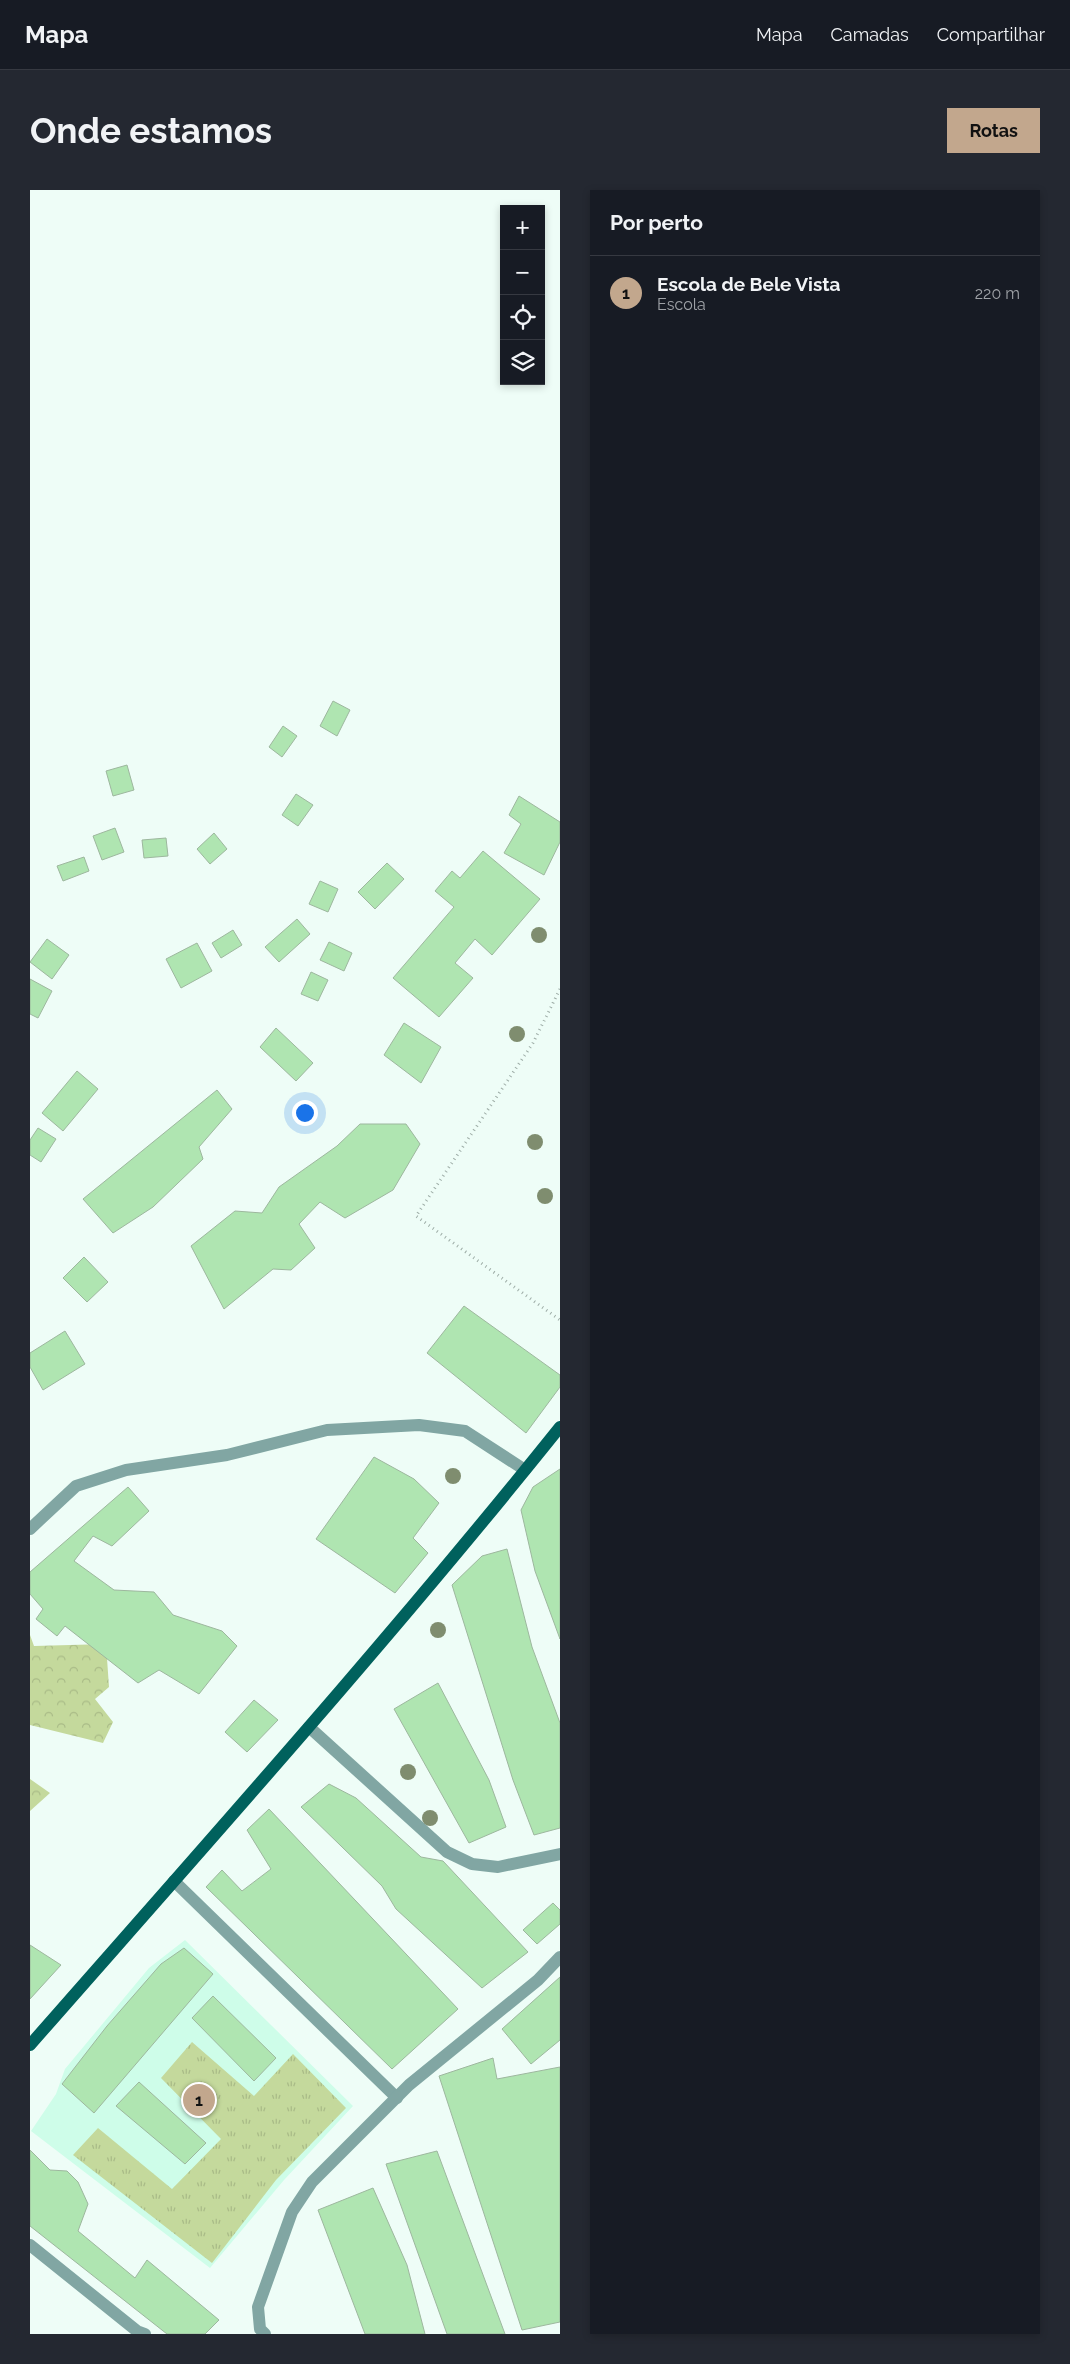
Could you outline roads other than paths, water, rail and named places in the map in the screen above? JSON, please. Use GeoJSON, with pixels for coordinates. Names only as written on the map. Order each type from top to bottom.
{"type":"FeatureCollection","features":[{"type":"Feature","properties":{"kind":"main road"},"geometry":{"type":"LineString","coordinates":[[30,2045],[309,1727],[560,1427]]}},
{"type":"Feature","properties":{"kind":"street"},"geometry":{"type":"LineString","coordinates":[[30,1529],[76,1486],[126,1470],[227,1455],[328,1430],[419,1425],[465,1430],[525,1470]]}},
{"type":"Feature","properties":{"kind":"street"},"geometry":{"type":"LineString","coordinates":[[309,1727],[447,1852],[472,1864],[498,1867],[560,1854]]}},
{"type":"Feature","properties":{"kind":"street"},"geometry":{"type":"LineString","coordinates":[[174,1881],[397,2098]]}},
{"type":"Feature","properties":{"kind":"street"},"geometry":{"type":"LineString","coordinates":[[259,2332],[258,2307],[292,2212],[312,2182],[409,2085],[538,1980],[560,1957]]}},
{"type":"Feature","properties":{"kind":"street"},"geometry":{"type":"LineString","coordinates":[[30,2245],[139,2333]]}},
{"type":"Feature","properties":{"kind":"place","name":"Escola de Bele Vista"},"geometry":{"type":"Point","coordinates":[199,2100]}}]}
